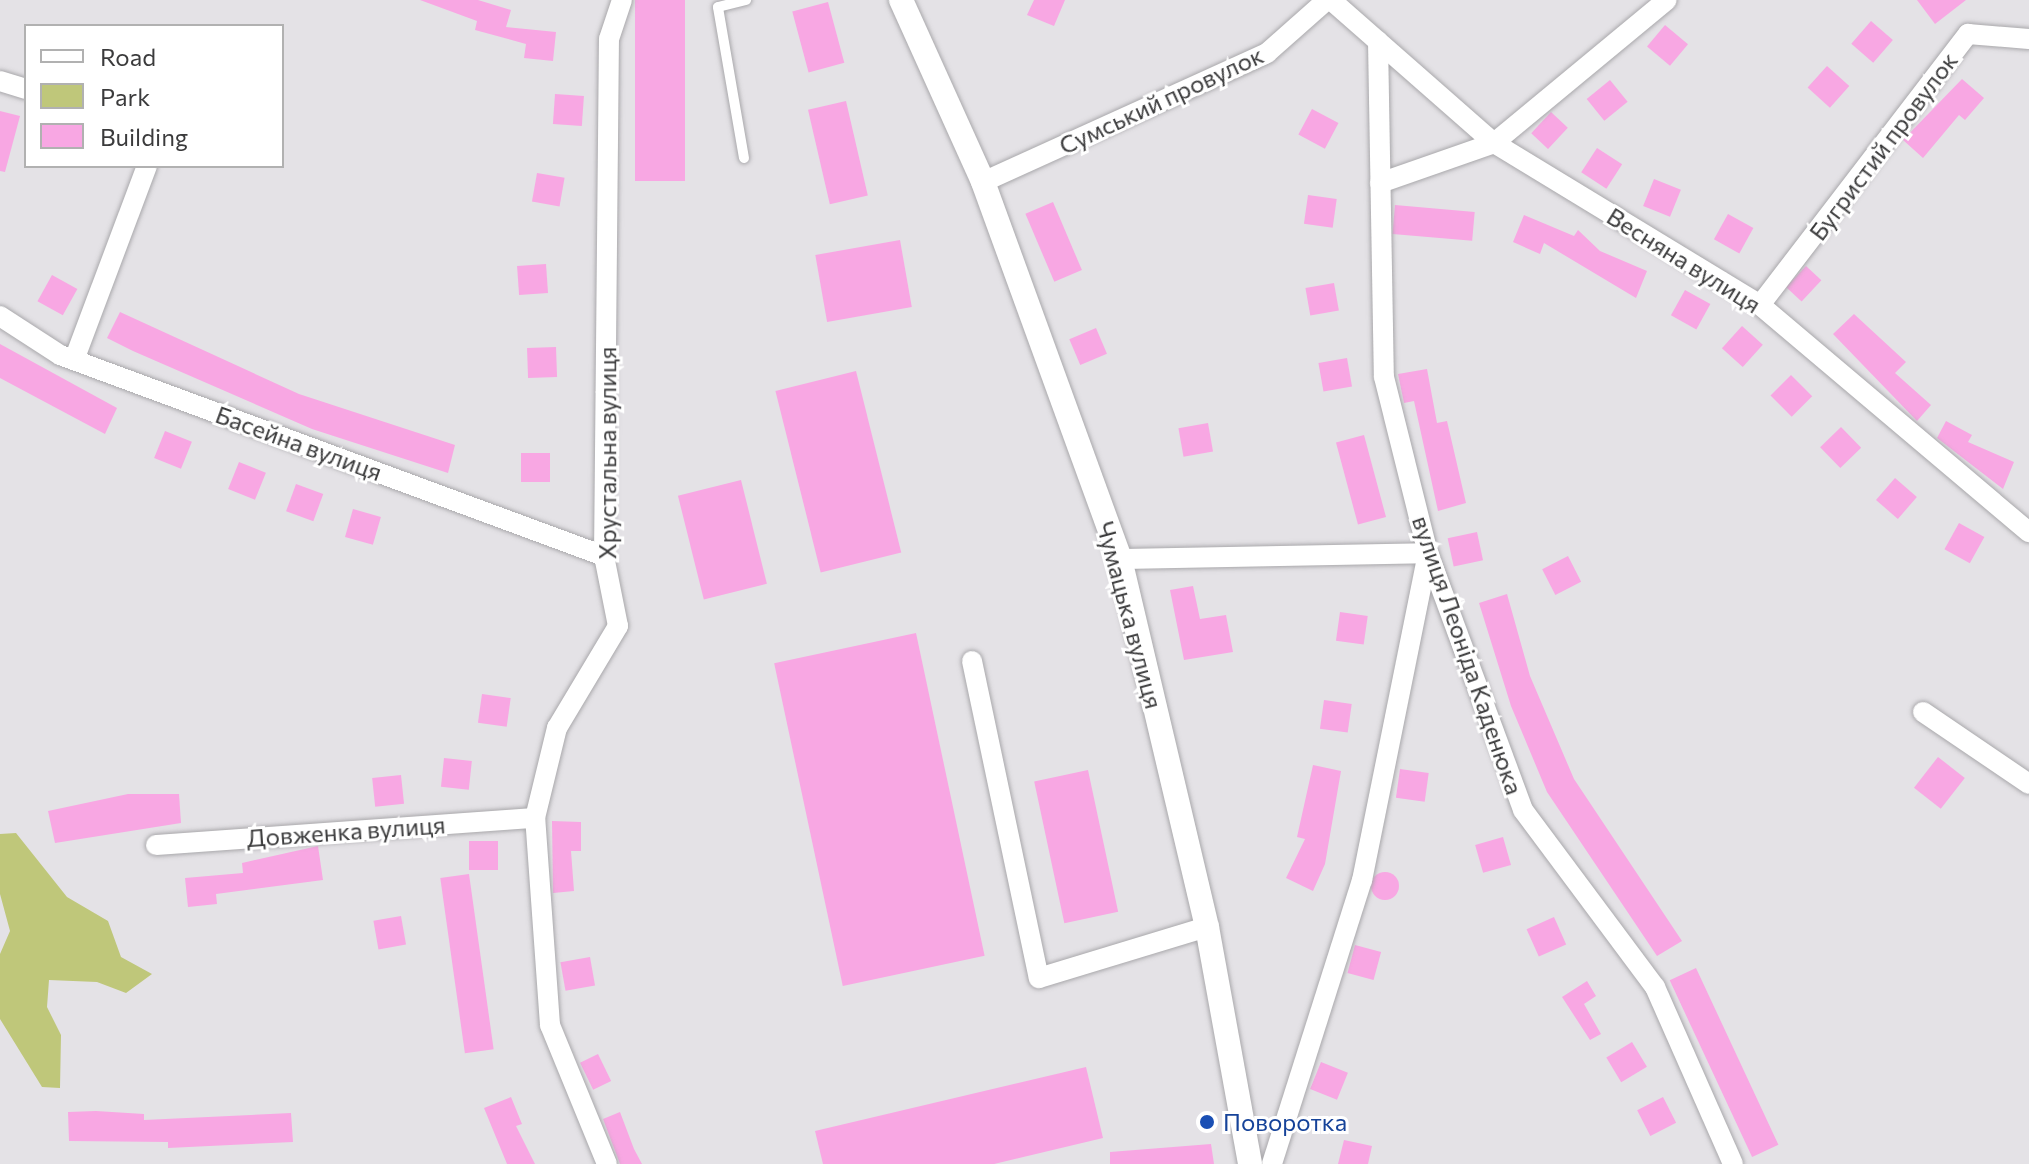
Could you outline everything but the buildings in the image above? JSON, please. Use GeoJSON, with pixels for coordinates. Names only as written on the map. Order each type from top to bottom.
{"type":"FeatureCollection","features":[{"type":"Feature","properties":{"kind":"street","name":"Хрустальна вулиця"},"geometry":{"type":"LineString","coordinates":[[607,1164],[550,1025],[535,818],[557,728],[618,626],[604,556],[609,39],[622,0]]}},
{"type":"Feature","properties":{"kind":"street","name":"Чумацька вулиця"},"geometry":{"type":"LineString","coordinates":[[901,0],[983,182],[1120,559],[1207,927],[1250,1164]]}},
{"type":"Feature","properties":{"kind":"street","name":"Сумський провулок"},"geometry":{"type":"LineString","coordinates":[[983,182],[1267,53],[1329,0]]}},
{"type":"Feature","properties":{"kind":"street","name":"Весняна вулиця"},"geometry":{"type":"LineString","coordinates":[[1329,0],[1494,143],[1760,305],[2029,532]]}},
{"type":"Feature","properties":{"kind":"street"},"geometry":{"type":"LineString","coordinates":[[1380,183],[1494,143],[1667,0]]}},
{"type":"Feature","properties":{"kind":"street","name":"Бугристий провулок"},"geometry":{"type":"LineString","coordinates":[[1760,305],[1968,34],[2029,39]]}},
{"type":"Feature","properties":{"kind":"street","name":"вулиця Леоніда Каденюка"},"geometry":{"type":"LineString","coordinates":[[1378,41],[1384,377],[1428,553],[1523,810],[1655,987],[1733,1164]]}},
{"type":"Feature","properties":{"kind":"street"},"geometry":{"type":"LineString","coordinates":[[0,81],[24,88]]}},
{"type":"Feature","properties":{"kind":"street"},"geometry":{"type":"LineString","coordinates":[[74,360],[146,168]]}},
{"type":"Feature","properties":{"kind":"street","name":"Басейна вулиця"},"geometry":{"type":"LineString","coordinates":[[0,316],[74,360],[604,556]]}},
{"type":"Feature","properties":{"kind":"street"},"geometry":{"type":"LineString","coordinates":[[1120,559],[1428,553],[1362,880],[1272,1164]]}},
{"type":"Feature","properties":{"kind":"street"},"geometry":{"type":"LineString","coordinates":[[972,661],[1039,978],[1207,927]]}},
{"type":"Feature","properties":{"kind":"street"},"geometry":{"type":"LineString","coordinates":[[1923,712],[2029,784]]}},
{"type":"Feature","properties":{"kind":"street","name":"Довженка вулиця"},"geometry":{"type":"LineString","coordinates":[[156,845],[535,818]]}},
{"type":"Feature","properties":{"kind":"lane"},"geometry":{"type":"LineString","coordinates":[[744,158],[718,7],[746,0]]}},
{"type":"Feature","properties":{"kind":"green space"},"geometry":{"type":"Polygon","coordinates":[[[16,833],[67,897],[108,921],[121,957],[152,974],[126,993],[97,982],[49,980],[47,1007],[61,1035],[60,1088],[42,1087],[0,1019],[0,954],[10,931],[0,894],[0,834],[16,833]]]}},
{"type":"Feature","properties":{"kind":"place","name":"Поворотка"},"geometry":{"type":"Point","coordinates":[1207,1122]}}]}
